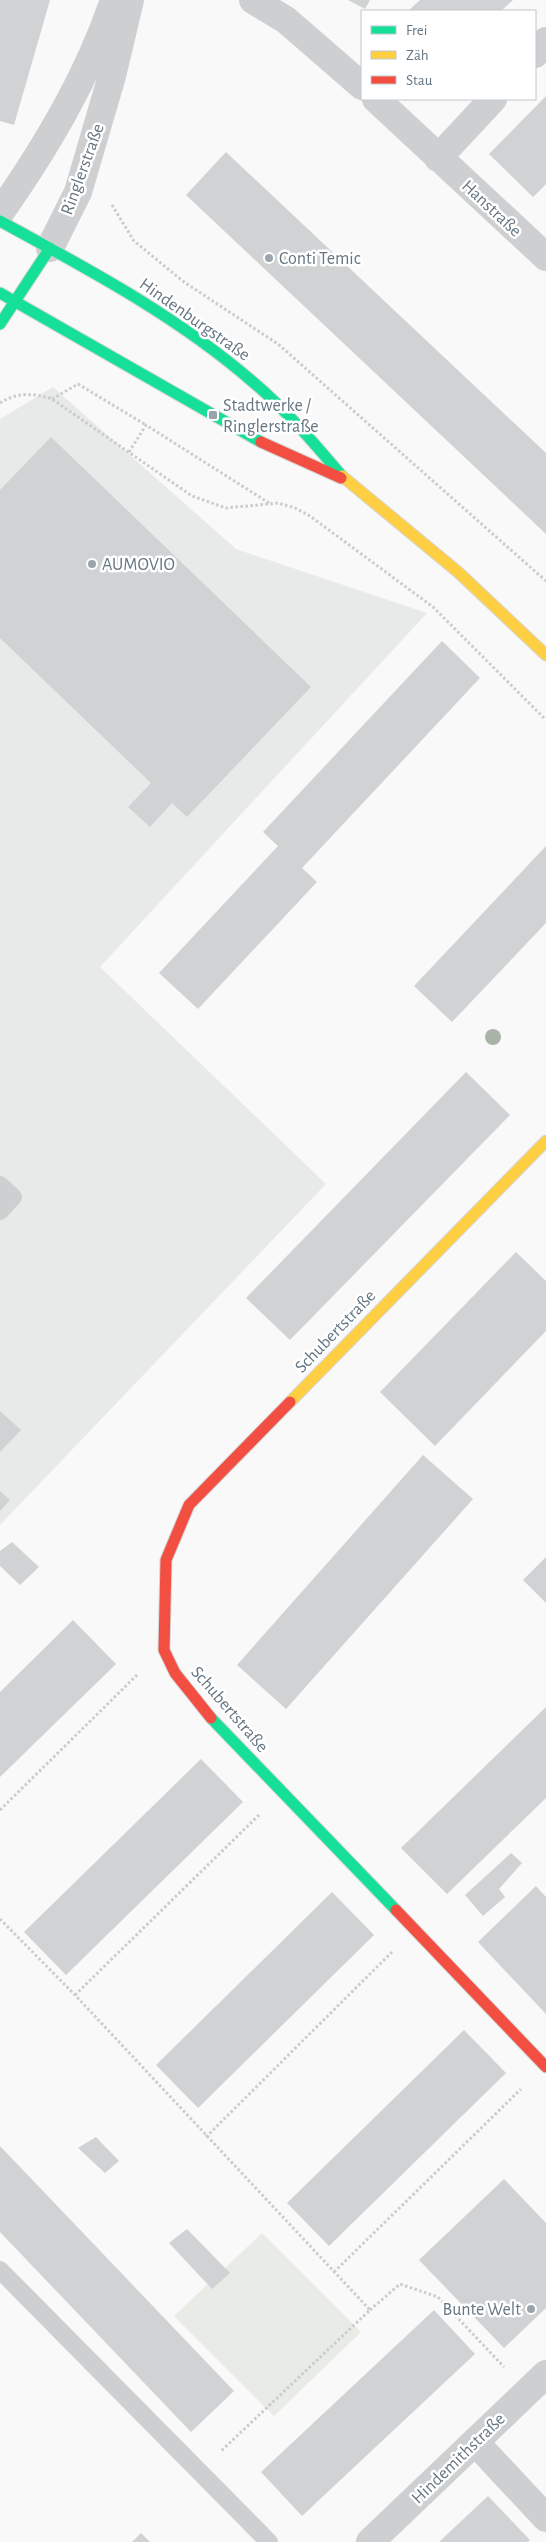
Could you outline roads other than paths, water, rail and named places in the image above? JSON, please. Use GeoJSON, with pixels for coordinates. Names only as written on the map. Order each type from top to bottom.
{"type":"FeatureCollection","features":[{"type":"Feature","properties":{"kind":"street","name":"Ringlerstraße"},"geometry":{"type":"LineString","coordinates":[[0,213],[46,146],[69,102],[114,0]]}},
{"type":"Feature","properties":{"kind":"street","name":"Ringlerstraße"},"geometry":{"type":"LineString","coordinates":[[0,324],[50,248],[78,192],[112,76],[130,0]]}},
{"type":"Feature","properties":{"kind":"street"},"geometry":{"type":"LineString","coordinates":[[253,0],[286,20],[361,85]]}},
{"type":"Feature","properties":{"kind":"street"},"geometry":{"type":"LineString","coordinates":[[536,53],[546,41]]}},
{"type":"Feature","properties":{"kind":"street","name":"Hanstraße"},"geometry":{"type":"LineString","coordinates":[[377,100],[546,257]]}},
{"type":"Feature","properties":{"kind":"street"},"geometry":{"type":"LineString","coordinates":[[438,158],[492,100]]}},
{"type":"Feature","properties":{"kind":"street","name":"Hindenburgstraße"},"geometry":{"type":"LineString","coordinates":[[0,221],[112,283],[196,336],[254,382],[303,429],[344,479],[458,572],[546,655]]}},
{"type":"Feature","properties":{"kind":"street","name":"Hindenburgstraße"},"geometry":{"type":"LineString","coordinates":[[0,293],[257,440],[344,479]]}},
{"type":"Feature","properties":{"kind":"street","name":"Schubertstraße"},"geometry":{"type":"LineString","coordinates":[[545,2067],[208,1715],[176,1673],[164,1650],[166,1560],[189,1505],[546,1141]]}},
{"type":"Feature","properties":{"kind":"street","name":"Hindemithstraße"},"geometry":{"type":"LineString","coordinates":[[370,2542],[536,2383]]}},
{"type":"Feature","properties":{"kind":"street"},"geometry":{"type":"LineString","coordinates":[[475,2442],[546,2518]]}},
{"type":"Feature","properties":{"kind":"lane"},"geometry":{"type":"LineString","coordinates":[[0,1185],[13,1197],[0,1211]]}},
{"type":"Feature","properties":{"kind":"lane"},"geometry":{"type":"LineString","coordinates":[[0,2270],[269,2542]]}},
{"type":"Feature","properties":{"kind":"place","name":"Conti Temic"},"geometry":{"type":"Point","coordinates":[269,258]}},
{"type":"Feature","properties":{"kind":"place","name":"Stadtwerke / Ringlerstraße"},"geometry":{"type":"Point","coordinates":[213,415]}},
{"type":"Feature","properties":{"kind":"place","name":"AUMOVIO"},"geometry":{"type":"Point","coordinates":[92,564]}},
{"type":"Feature","properties":{"kind":"place","name":"Bunte Welt"},"geometry":{"type":"Point","coordinates":[531,2309]}}]}
